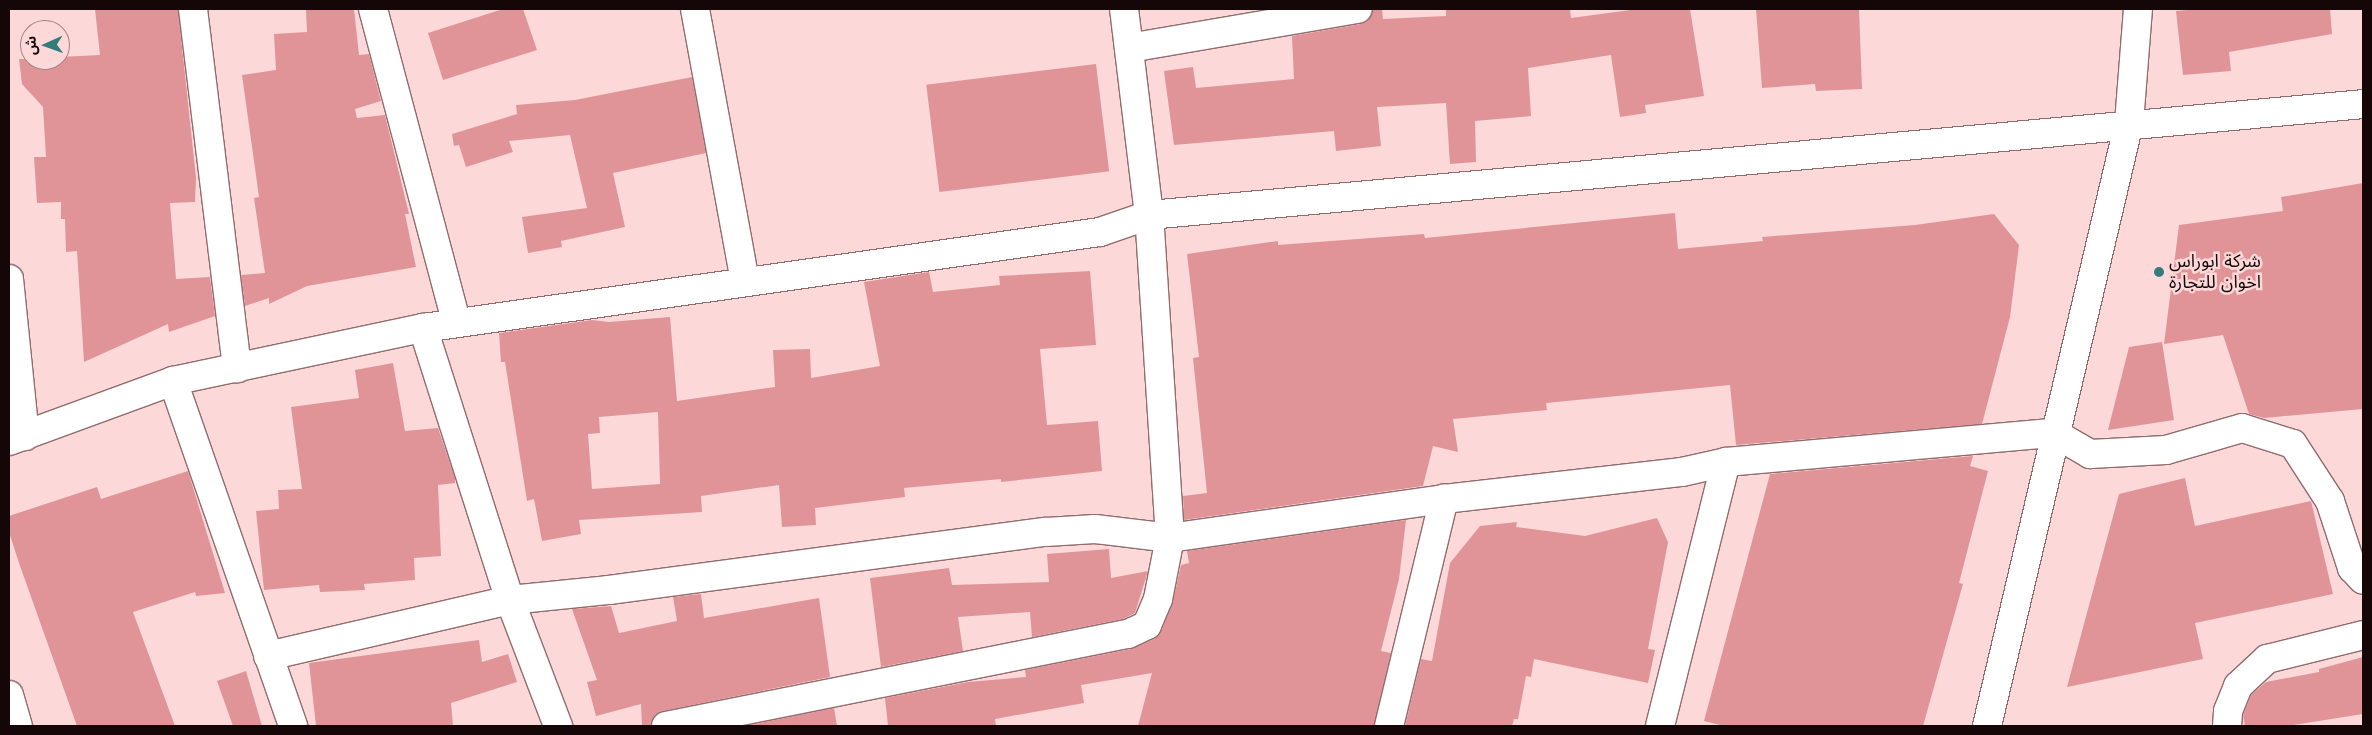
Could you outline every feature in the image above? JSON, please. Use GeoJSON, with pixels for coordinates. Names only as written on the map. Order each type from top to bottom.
{"type":"FeatureCollection","features":[{"type":"Feature","properties":{"kind":"street"},"geometry":{"type":"LineString","coordinates":[[193,9],[237,368]]}},
{"type":"Feature","properties":{"kind":"street"},"geometry":{"type":"LineString","coordinates":[[374,9],[456,321]]}},
{"type":"Feature","properties":{"kind":"street"},"geometry":{"type":"LineString","coordinates":[[695,9],[745,281]]}},
{"type":"Feature","properties":{"kind":"street"},"geometry":{"type":"LineString","coordinates":[[666,726],[1128,634],[1147,625],[1154,612],[1170,538],[1149,215],[1124,9]]}},
{"type":"Feature","properties":{"kind":"street"},"geometry":{"type":"LineString","coordinates":[[1129,48],[1358,9]]}},
{"type":"Feature","properties":{"kind":"street"},"geometry":{"type":"LineString","coordinates":[[1987,726],[2054,433],[2129,123],[2138,9]]}},
{"type":"Feature","properties":{"kind":"street"},"geometry":{"type":"LineString","coordinates":[[9,279],[17,439],[173,382],[456,321],[1100,232],[1149,215],[2129,123],[2363,104]]}},
{"type":"Feature","properties":{"kind":"street"},"geometry":{"type":"LineString","coordinates":[[423,328],[510,600],[558,726]]}},
{"type":"Feature","properties":{"kind":"street"},"geometry":{"type":"LineString","coordinates":[[173,382],[293,726]]}},
{"type":"Feature","properties":{"kind":"street"},"geometry":{"type":"LineString","coordinates":[[268,656],[510,600],[609,590],[1046,532],[1095,529],[1170,538],[1444,499],[1682,472],[1726,462],[2054,433],[2090,454],[2166,450],[2242,428],[2293,444],[2330,501],[2352,568],[2363,580]]}},
{"type":"Feature","properties":{"kind":"street"},"geometry":{"type":"LineString","coordinates":[[1660,726],[1726,462]]}},
{"type":"Feature","properties":{"kind":"street"},"geometry":{"type":"LineString","coordinates":[[1390,726],[1444,499]]}},
{"type":"Feature","properties":{"kind":"street"},"geometry":{"type":"LineString","coordinates":[[2227,726],[2228,710],[2238,686],[2267,659],[2363,635]]}},
{"type":"Feature","properties":{"kind":"street"},"geometry":{"type":"LineString","coordinates":[[9,695],[18,726]]}},
{"type":"Feature","properties":{"kind":"building"},"geometry":{"type":"Polygon","coordinates":[[[95,9],[178,9],[196,178],[195,202],[170,203],[176,279],[210,277],[215,316],[169,332],[168,324],[84,362],[77,251],[66,252],[65,219],[61,219],[61,202],[37,203],[34,157],[46,157],[43,107],[22,84],[20,70],[70,70],[70,56],[100,55],[95,9]]]}},
{"type":"Feature","properties":{"kind":"building"},"geometry":{"type":"Polygon","coordinates":[[[354,9],[359,55],[369,54],[381,101],[355,109],[357,118],[385,115],[409,214],[405,214],[416,267],[307,286],[269,304],[269,298],[245,306],[241,275],[265,273],[254,198],[259,197],[242,75],[276,70],[274,34],[307,32],[306,10],[354,9]]]}},
{"type":"Feature","properties":{"kind":"building"},"geometry":{"type":"Polygon","coordinates":[[[503,9],[523,9],[537,50],[443,80],[428,33],[503,9]]]}},
{"type":"Feature","properties":{"kind":"building"},"geometry":{"type":"Polygon","coordinates":[[[1373,9],[1382,9],[1383,19],[1446,16],[1446,9],[1570,9],[1571,18],[1638,9],[1690,9],[1704,96],[1645,105],[1646,113],[1620,117],[1611,55],[1528,68],[1531,116],[1475,121],[1476,162],[1450,164],[1446,103],[1377,107],[1381,146],[1336,151],[1334,131],[1174,145],[1164,71],[1193,67],[1196,88],[1294,79],[1292,36],[1361,24],[1368,21],[1373,9]]]}},
{"type":"Feature","properties":{"kind":"building"},"geometry":{"type":"Polygon","coordinates":[[[1756,9],[1859,9],[1862,89],[1816,91],[1815,84],[1762,88],[1756,9]]]}},
{"type":"Feature","properties":{"kind":"building"},"geometry":{"type":"Polygon","coordinates":[[[2198,9],[2330,9],[2332,34],[2229,52],[2231,71],[2183,75],[2176,11],[2198,9]]]}},
{"type":"Feature","properties":{"kind":"building"},"geometry":{"type":"Polygon","coordinates":[[[1096,64],[1109,171],[939,192],[926,85],[1096,64]]]}},
{"type":"Feature","properties":{"kind":"building"},"geometry":{"type":"Polygon","coordinates":[[[692,77],[706,153],[613,173],[625,227],[561,241],[562,247],[528,253],[522,217],[587,208],[570,135],[509,141],[513,152],[466,167],[459,145],[454,146],[452,134],[517,114],[516,105],[575,100],[692,77]]]}},
{"type":"Feature","properties":{"kind":"building"},"geometry":{"type":"Polygon","coordinates":[[[2363,183],[2363,409],[2264,418],[2249,414],[2223,335],[2164,344],[2179,225],[2283,211],[2281,197],[2363,183]]]}},
{"type":"Feature","properties":{"kind":"building"},"geometry":{"type":"Polygon","coordinates":[[[1675,213],[1678,249],[1763,241],[1762,237],[1915,225],[1994,214],[2019,245],[2010,317],[1982,424],[1736,445],[1730,385],[1546,403],[1547,410],[1453,419],[1458,452],[1433,446],[1423,486],[1184,520],[1183,496],[1207,493],[1193,358],[1199,357],[1187,254],[1278,241],[1278,245],[1424,234],[1425,238],[1675,213]]]}},
{"type":"Feature","properties":{"kind":"building"},"geometry":{"type":"Polygon","coordinates":[[[1090,271],[1096,345],[1040,349],[1047,425],[1098,421],[1102,471],[1001,482],[1001,479],[904,488],[905,497],[815,508],[816,525],[782,527],[779,485],[701,496],[702,512],[579,520],[581,534],[542,541],[534,499],[527,501],[505,362],[501,362],[499,333],[592,320],[609,322],[670,317],[677,401],[775,387],[773,350],[810,349],[811,378],[880,366],[864,282],[929,272],[933,292],[1000,285],[999,276],[1090,271]],[[658,412],[599,417],[600,433],[588,434],[592,489],[660,484],[658,412]]]}},
{"type":"Feature","properties":{"kind":"building"},"geometry":{"type":"Polygon","coordinates":[[[2162,342],[2174,420],[2108,430],[2129,347],[2162,342]]]}},
{"type":"Feature","properties":{"kind":"building"},"geometry":{"type":"Polygon","coordinates":[[[393,363],[405,431],[438,428],[455,478],[455,483],[438,485],[441,556],[414,558],[415,580],[364,584],[365,590],[320,592],[319,585],[264,590],[256,511],[279,509],[278,490],[302,489],[291,407],[359,398],[355,370],[393,363]]]}},
{"type":"Feature","properties":{"kind":"building"},"geometry":{"type":"Polygon","coordinates":[[[1973,456],[1970,466],[1988,471],[1959,583],[1963,584],[1923,726],[1724,726],[1704,721],[1770,474],[1973,456]]]}},
{"type":"Feature","properties":{"kind":"building"},"geometry":{"type":"Polygon","coordinates":[[[188,471],[225,593],[196,596],[195,592],[133,612],[175,726],[77,726],[19,563],[9,532],[9,516],[97,487],[101,499],[188,471]]]}},
{"type":"Feature","properties":{"kind":"building"},"geometry":{"type":"Polygon","coordinates":[[[2185,478],[2195,526],[2311,501],[2333,594],[2195,623],[2203,659],[2067,687],[2119,494],[2185,478]]]}},
{"type":"Feature","properties":{"kind":"building"},"geometry":{"type":"Polygon","coordinates":[[[1657,518],[1668,542],[1648,649],[1655,650],[1648,683],[1534,659],[1531,677],[1526,676],[1518,719],[1514,719],[1512,726],[1405,726],[1421,659],[1432,661],[1450,563],[1480,526],[1517,522],[1516,527],[1585,536],[1657,518]]]}},
{"type":"Feature","properties":{"kind":"building"},"geometry":{"type":"Polygon","coordinates":[[[1406,520],[1399,579],[1381,651],[1391,653],[1374,726],[1138,726],[1152,673],[1081,685],[1084,703],[995,719],[996,726],[888,726],[885,698],[968,682],[1026,677],[1025,670],[1131,649],[1154,639],[1161,631],[1172,605],[1181,565],[1189,563],[1187,551],[1406,520]]]}},
{"type":"Feature","properties":{"kind":"building"},"geometry":{"type":"Polygon","coordinates":[[[1109,549],[1111,578],[1148,571],[1135,613],[1123,619],[1032,637],[1030,612],[958,617],[963,651],[881,667],[870,578],[949,568],[952,585],[1049,582],[1047,554],[1109,549]]]}},
{"type":"Feature","properties":{"kind":"building"},"geometry":{"type":"Polygon","coordinates":[[[701,594],[704,618],[819,598],[830,677],[663,711],[655,715],[651,726],[642,726],[641,704],[596,716],[587,682],[597,680],[572,609],[611,606],[619,633],[677,621],[673,597],[701,594]]]}},
{"type":"Feature","properties":{"kind":"building"},"geometry":{"type":"Polygon","coordinates":[[[479,640],[482,662],[508,654],[517,682],[451,703],[453,726],[316,726],[309,663],[479,640]]]}},
{"type":"Feature","properties":{"kind":"building"},"geometry":{"type":"Polygon","coordinates":[[[2363,657],[2363,714],[2287,726],[2245,726],[2243,715],[2251,695],[2266,682],[2319,672],[2319,669],[2363,657]]]}},
{"type":"Feature","properties":{"kind":"building"},"geometry":{"type":"Polygon","coordinates":[[[246,671],[262,726],[233,726],[217,681],[246,671]]]}},
{"type":"Feature","properties":{"kind":"building"},"geometry":{"type":"Polygon","coordinates":[[[834,708],[837,726],[745,726],[834,708]]]}},
{"type":"Feature","properties":{"kind":"place","name":"شركة ابوراس اخوان للتجارة"},"geometry":{"type":"Point","coordinates":[2159,272]}}]}
